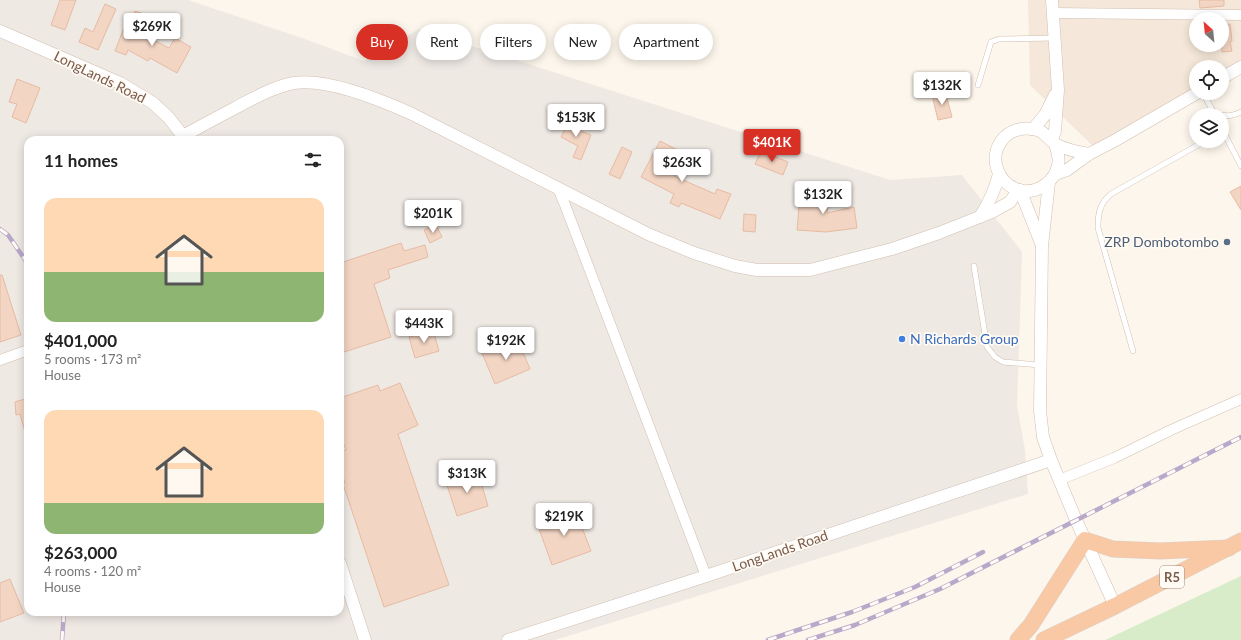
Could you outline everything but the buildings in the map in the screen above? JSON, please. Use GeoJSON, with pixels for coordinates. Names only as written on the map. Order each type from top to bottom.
{"type":"FeatureCollection","features":[{"type":"Feature","properties":{"kind":"highway"},"geometry":{"type":"LineString","coordinates":[[1018,640],[1031,625],[1085,540],[1114,549],[1152,551],[1196,550],[1235,545]]}},
{"type":"Feature","properties":{"kind":"highway","name":"R5"},"geometry":{"type":"LineString","coordinates":[[1044,640],[1235,545]]}},
{"type":"Feature","properties":{"kind":"street"},"geometry":{"type":"LineString","coordinates":[[1052,0],[1058,90],[1054,142],[1058,154],[1058,164],[1052,178],[1042,246],[1040,411],[1043,437],[1051,460],[1115,606]]}},
{"type":"Feature","properties":{"kind":"street"},"geometry":{"type":"LineString","coordinates":[[1053,12],[1241,14]]}},
{"type":"Feature","properties":{"kind":"street","name":"LongLands Road"},"geometry":{"type":"LineString","coordinates":[[0,31],[120,83],[153,103],[169,118],[183,136]]}},
{"type":"Feature","properties":{"kind":"street"},"geometry":{"type":"LineString","coordinates":[[1229,74],[1241,67]]}},
{"type":"Feature","properties":{"kind":"street"},"geometry":{"type":"LineString","coordinates":[[188,136],[259,95],[295,83],[316,83],[376,98],[412,114],[648,234],[694,253],[735,266],[757,270],[810,270],[892,249],[980,217],[1010,202],[1019,190]]}},
{"type":"Feature","properties":{"kind":"street"},"geometry":{"type":"LineString","coordinates":[[1033,129],[1045,115],[1058,90]]}},
{"type":"Feature","properties":{"kind":"street"},"geometry":{"type":"LineString","coordinates":[[1089,154],[1071,150],[1054,142],[1044,133],[1033,129],[1021,128],[1010,133],[1002,141],[996,151],[995,163],[999,174],[1005,182],[1019,190],[1033,190],[1041,188],[1052,178],[1067,170],[1089,154],[1189,98]]}},
{"type":"Feature","properties":{"kind":"street"},"geometry":{"type":"LineString","coordinates":[[980,217],[996,188],[999,174]]}},
{"type":"Feature","properties":{"kind":"street"},"geometry":{"type":"LineString","coordinates":[[558,188],[706,576]]}},
{"type":"Feature","properties":{"kind":"street"},"geometry":{"type":"LineString","coordinates":[[1019,190],[1042,246]]}},
{"type":"Feature","properties":{"kind":"street"},"geometry":{"type":"LineString","coordinates":[[0,360],[24,351]]}},
{"type":"Feature","properties":{"kind":"street"},"geometry":{"type":"LineString","coordinates":[[1059,480],[1114,458],[1171,430],[1241,399]]}},
{"type":"Feature","properties":{"kind":"street","name":"LongLands Road"},"geometry":{"type":"LineString","coordinates":[[508,640],[706,576],[1051,460]]}},
{"type":"Feature","properties":{"kind":"street"},"geometry":{"type":"LineString","coordinates":[[344,575],[365,640]]}},
{"type":"Feature","properties":{"kind":"lane"},"geometry":{"type":"LineString","coordinates":[[978,85],[991,42],[999,39],[1054,38]]}},
{"type":"Feature","properties":{"kind":"lane"},"geometry":{"type":"LineString","coordinates":[[1229,116],[1241,112]]}},
{"type":"Feature","properties":{"kind":"lane"},"geometry":{"type":"LineString","coordinates":[[1229,144],[1241,166]]}},
{"type":"Feature","properties":{"kind":"lane"},"geometry":{"type":"LineString","coordinates":[[1133,351],[1098,228],[1098,216],[1104,200],[1111,194],[1193,148]]}},
{"type":"Feature","properties":{"kind":"lane"},"geometry":{"type":"LineString","coordinates":[[974,266],[987,347],[995,357],[1003,362],[1041,365]]}},
{"type":"Feature","properties":{"kind":"shaded area"},"geometry":{"type":"Polygon","coordinates":[[[0,0],[188,0],[305,39],[356,58],[356,60],[364,61],[408,60],[408,35],[416,31],[416,60],[472,60],[472,46],[480,49],[480,60],[516,60],[890,180],[962,175],[1022,252],[1017,406],[1025,450],[1028,494],[555,640],[0,640],[0,0]]]}},
{"type":"Feature","properties":{"kind":"shaded area"},"geometry":{"type":"Polygon","coordinates":[[[1028,0],[1241,0],[1241,73],[1229,79],[1229,60],[1189,60],[1189,97],[1098,151],[1030,85],[1028,0]]]}},
{"type":"Feature","properties":{"kind":"green space"},"geometry":{"type":"Polygon","coordinates":[[[1241,576],[1241,640],[1105,640],[1241,576]]]}},
{"type":"Feature","properties":{"kind":"railway"},"geometry":{"type":"LineString","coordinates":[[0,229],[8,235],[24,258]]}},
{"type":"Feature","properties":{"kind":"railway"},"geometry":{"type":"LineString","coordinates":[[808,640],[855,625],[940,589],[1241,437]]}},
{"type":"Feature","properties":{"kind":"railway"},"geometry":{"type":"LineString","coordinates":[[768,640],[852,612],[915,587],[983,552]]}},
{"type":"Feature","properties":{"kind":"railway"},"geometry":{"type":"LineString","coordinates":[[62,640],[64,616]]}},
{"type":"Feature","properties":{"kind":"place","name":"ZRP Dombotombo"},"geometry":{"type":"Point","coordinates":[1227,242]}},
{"type":"Feature","properties":{"kind":"place","name":"N Richards Group"},"geometry":{"type":"Point","coordinates":[902,339]}}]}
